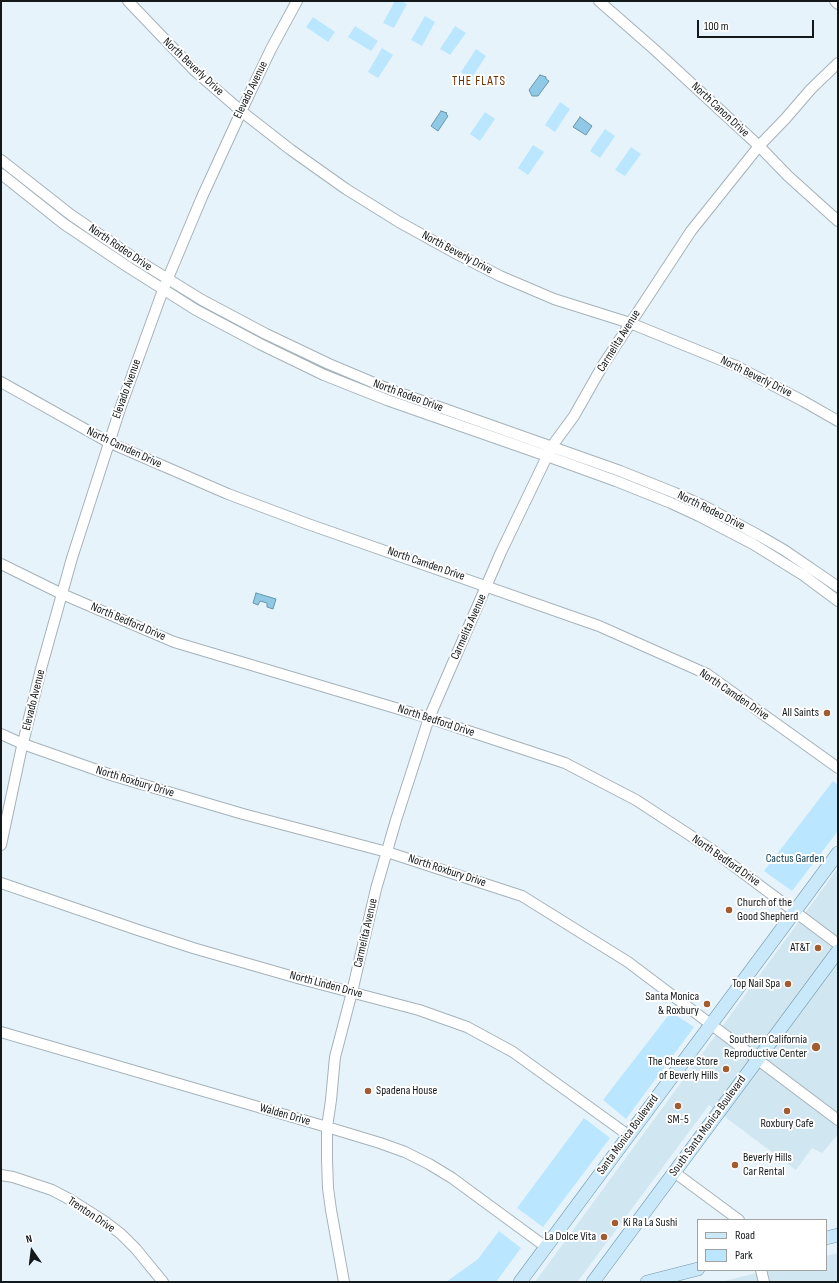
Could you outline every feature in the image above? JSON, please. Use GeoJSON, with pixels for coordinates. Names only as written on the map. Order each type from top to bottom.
{"type":"FeatureCollection","features":[{"type":"Feature","properties":{"kind":"main road","name":"Santa Monica Boulevard"},"geometry":{"type":"LineString","coordinates":[[520,1282],[838,853]]}},
{"type":"Feature","properties":{"kind":"main road","name":"South Santa Monica Boulevard"},"geometry":{"type":"LineString","coordinates":[[593,1282],[838,951]]}},
{"type":"Feature","properties":{"kind":"main road"},"geometry":{"type":"LineString","coordinates":[[827,1238],[838,1235]]}},
{"type":"Feature","properties":{"kind":"main road"},"geometry":{"type":"LineString","coordinates":[[647,1282],[697,1269]]}},
{"type":"Feature","properties":{"kind":"street","name":"North Beverly Drive"},"geometry":{"type":"LineString","coordinates":[[128,1],[195,71],[241,111],[291,150],[346,189],[399,222],[500,276],[554,299],[630,324],[736,366],[838,421]]}},
{"type":"Feature","properties":{"kind":"street","name":"Elevado Avenue"},"geometry":{"type":"LineString","coordinates":[[1,844],[41,669],[84,518],[108,442],[164,290],[202,197],[271,49],[297,1]]}},
{"type":"Feature","properties":{"kind":"street","name":"North Canon Drive"},"geometry":{"type":"LineString","coordinates":[[599,1],[655,50],[759,146],[788,176],[838,221]]}},
{"type":"Feature","properties":{"kind":"street"},"geometry":{"type":"LineString","coordinates":[[835,1],[838,4]]}},
{"type":"Feature","properties":{"kind":"street","name":"Carmelita Avenue"},"geometry":{"type":"LineString","coordinates":[[344,1282],[328,1188],[326,1154],[327,1127],[332,1100],[336,1057],[368,922],[387,852],[429,718],[501,552],[517,522],[552,446],[574,416],[603,366],[691,230],[759,146],[811,89],[838,63]]}},
{"type":"Feature","properties":{"kind":"street","name":"North Rodeo Drive"},"geometry":{"type":"LineString","coordinates":[[1,160],[71,215],[109,242],[168,280],[233,318],[278,341],[391,390],[552,446],[648,482],[704,506],[784,550],[838,587]]}},
{"type":"Feature","properties":{"kind":"street","name":"North Rodeo Drive"},"geometry":{"type":"LineString","coordinates":[[1,174],[64,224],[109,255],[228,328],[330,377],[400,405],[547,456],[643,492],[699,516],[753,544],[778,559],[838,601]]}},
{"type":"Feature","properties":{"kind":"street","name":"North Camden Drive"},"geometry":{"type":"LineString","coordinates":[[1,382],[108,442],[228,494],[308,524],[600,626],[707,674],[838,768]]}},
{"type":"Feature","properties":{"kind":"street","name":"North Bedford Drive"},"geometry":{"type":"LineString","coordinates":[[1,564],[62,594],[174,642],[429,718],[565,763],[636,800],[711,849],[838,944]]}},
{"type":"Feature","properties":{"kind":"street","name":"North Roxbury Drive"},"geometry":{"type":"LineString","coordinates":[[1,734],[23,744],[114,776],[177,795],[387,852],[522,896],[628,962],[838,1120]]}},
{"type":"Feature","properties":{"kind":"street","name":"North Linden Drive"},"geometry":{"type":"LineString","coordinates":[[1,883],[193,948],[443,1018],[467,1027],[513,1052],[628,1135]]}},
{"type":"Feature","properties":{"kind":"street","name":"Walden Drive"},"geometry":{"type":"LineString","coordinates":[[1,1032],[327,1127],[405,1152],[452,1178],[546,1247]]}},
{"type":"Feature","properties":{"kind":"street"},"geometry":{"type":"LineString","coordinates":[[674,1172],[738,1219]]}},
{"type":"Feature","properties":{"kind":"street","name":"Trenton Drive"},"geometry":{"type":"LineString","coordinates":[[1,1175],[13,1177],[52,1190],[104,1221],[121,1234],[136,1249],[163,1282]]}},
{"type":"Feature","properties":{"kind":"street"},"geometry":{"type":"LineString","coordinates":[[761,1271],[764,1282]]}},
{"type":"Feature","properties":{"kind":"shaded area"},"geometry":{"type":"Polygon","coordinates":[[[540,75],[546,77],[549,81],[538,96],[532,96],[529,90],[540,75]]]}},
{"type":"Feature","properties":{"kind":"shaded area"},"geometry":{"type":"Polygon","coordinates":[[[441,111],[447,113],[446,114],[448,116],[438,131],[431,126],[441,111]]]}},
{"type":"Feature","properties":{"kind":"shaded area"},"geometry":{"type":"Polygon","coordinates":[[[580,117],[592,126],[586,135],[573,127],[580,117]]]}},
{"type":"Feature","properties":{"kind":"shaded area"},"geometry":{"type":"Polygon","coordinates":[[[256,593],[276,599],[273,609],[267,607],[267,603],[260,601],[258,605],[253,603],[256,593]]]}},
{"type":"Feature","properties":{"kind":"shaded area"},"geometry":{"type":"Polygon","coordinates":[[[838,868],[838,1134],[822,1153],[812,1148],[796,1170],[709,1105],[578,1281],[535,1282],[838,868]]]}},
{"type":"Feature","properties":{"kind":"shaded area"},"geometry":{"type":"Polygon","coordinates":[[[838,1253],[838,1282],[720,1282],[765,1271],[827,1271],[827,1256],[838,1253]]]}},
{"type":"Feature","properties":{"kind":"green space"},"geometry":{"type":"Polygon","coordinates":[[[395,1],[401,1],[407,4],[394,28],[383,23],[395,1]]]}},
{"type":"Feature","properties":{"kind":"green space"},"geometry":{"type":"Polygon","coordinates":[[[425,16],[435,22],[422,46],[411,40],[425,16]]]}},
{"type":"Feature","properties":{"kind":"green space"},"geometry":{"type":"Polygon","coordinates":[[[313,17],[335,32],[328,42],[306,27],[313,17]]]}},
{"type":"Feature","properties":{"kind":"green space"},"geometry":{"type":"Polygon","coordinates":[[[355,26],[378,41],[371,51],[348,37],[355,26]]]}},
{"type":"Feature","properties":{"kind":"green space"},"geometry":{"type":"Polygon","coordinates":[[[455,26],[466,33],[450,55],[440,49],[455,26]]]}},
{"type":"Feature","properties":{"kind":"green space"},"geometry":{"type":"Polygon","coordinates":[[[382,48],[393,55],[378,78],[368,72],[382,48]]]}},
{"type":"Feature","properties":{"kind":"green space"},"geometry":{"type":"Polygon","coordinates":[[[476,49],[486,56],[471,79],[461,72],[476,49]]]}},
{"type":"Feature","properties":{"kind":"green space"},"geometry":{"type":"Polygon","coordinates":[[[560,102],[570,109],[555,132],[545,125],[560,102]]]}},
{"type":"Feature","properties":{"kind":"green space"},"geometry":{"type":"Polygon","coordinates":[[[485,112],[495,119],[480,141],[470,134],[485,112]]]}},
{"type":"Feature","properties":{"kind":"green space"},"geometry":{"type":"Polygon","coordinates":[[[605,129],[615,136],[600,158],[590,151],[605,129]]]}},
{"type":"Feature","properties":{"kind":"green space"},"geometry":{"type":"Polygon","coordinates":[[[533,145],[544,152],[528,175],[518,168],[533,145]]]}},
{"type":"Feature","properties":{"kind":"green space"},"geometry":{"type":"Polygon","coordinates":[[[631,147],[641,154],[625,176],[615,170],[631,147]]]}},
{"type":"Feature","properties":{"kind":"green space","name":"Cactus Garden"},"geometry":{"type":"Polygon","coordinates":[[[833,781],[838,785],[838,831],[792,891],[764,871],[833,781]]]}},
{"type":"Feature","properties":{"kind":"green space"},"geometry":{"type":"Polygon","coordinates":[[[671,1012],[694,1027],[626,1119],[603,1100],[671,1012]]]}},
{"type":"Feature","properties":{"kind":"green space"},"geometry":{"type":"Polygon","coordinates":[[[584,1118],[610,1138],[543,1227],[517,1208],[584,1118]]]}},
{"type":"Feature","properties":{"kind":"green space"},"geometry":{"type":"Polygon","coordinates":[[[499,1231],[521,1248],[496,1282],[446,1282],[478,1259],[499,1231]]]}},
{"type":"Feature","properties":{"kind":"place","name":"All Saints"},"geometry":{"type":"Point","coordinates":[827,713]}},
{"type":"Feature","properties":{"kind":"place","name":"Church of the Good Shepherd"},"geometry":{"type":"Point","coordinates":[729,910]}},
{"type":"Feature","properties":{"kind":"place","name":"AT&T"},"geometry":{"type":"Point","coordinates":[818,948]}},
{"type":"Feature","properties":{"kind":"place","name":"Top Nail Spa"},"geometry":{"type":"Point","coordinates":[788,984]}},
{"type":"Feature","properties":{"kind":"place","name":"Santa Monica & Roxbury"},"geometry":{"type":"Point","coordinates":[707,1004]}},
{"type":"Feature","properties":{"kind":"place","name":"Southern California Reproductive Center"},"geometry":{"type":"Point","coordinates":[816,1047]}},
{"type":"Feature","properties":{"kind":"place","name":"The Cheese Store of Beverly Hills"},"geometry":{"type":"Point","coordinates":[726,1069]}},
{"type":"Feature","properties":{"kind":"place","name":"Spadena House"},"geometry":{"type":"Point","coordinates":[368,1091]}},
{"type":"Feature","properties":{"kind":"place","name":"SM-5"},"geometry":{"type":"Point","coordinates":[678,1106]}},
{"type":"Feature","properties":{"kind":"place","name":"Roxbury Cafe"},"geometry":{"type":"Point","coordinates":[787,1111]}},
{"type":"Feature","properties":{"kind":"place","name":"Beverly Hills Car Rental"},"geometry":{"type":"Point","coordinates":[735,1165]}},
{"type":"Feature","properties":{"kind":"place","name":"Ki Ra La Sushi"},"geometry":{"type":"Point","coordinates":[615,1223]}},
{"type":"Feature","properties":{"kind":"place","name":"La Dolce Vita"},"geometry":{"type":"Point","coordinates":[604,1237]}},
{"type":"Feature","properties":{"kind":"district","name":"THE FLATS"},"geometry":{"type":"Point","coordinates":[479,82]}}]}
